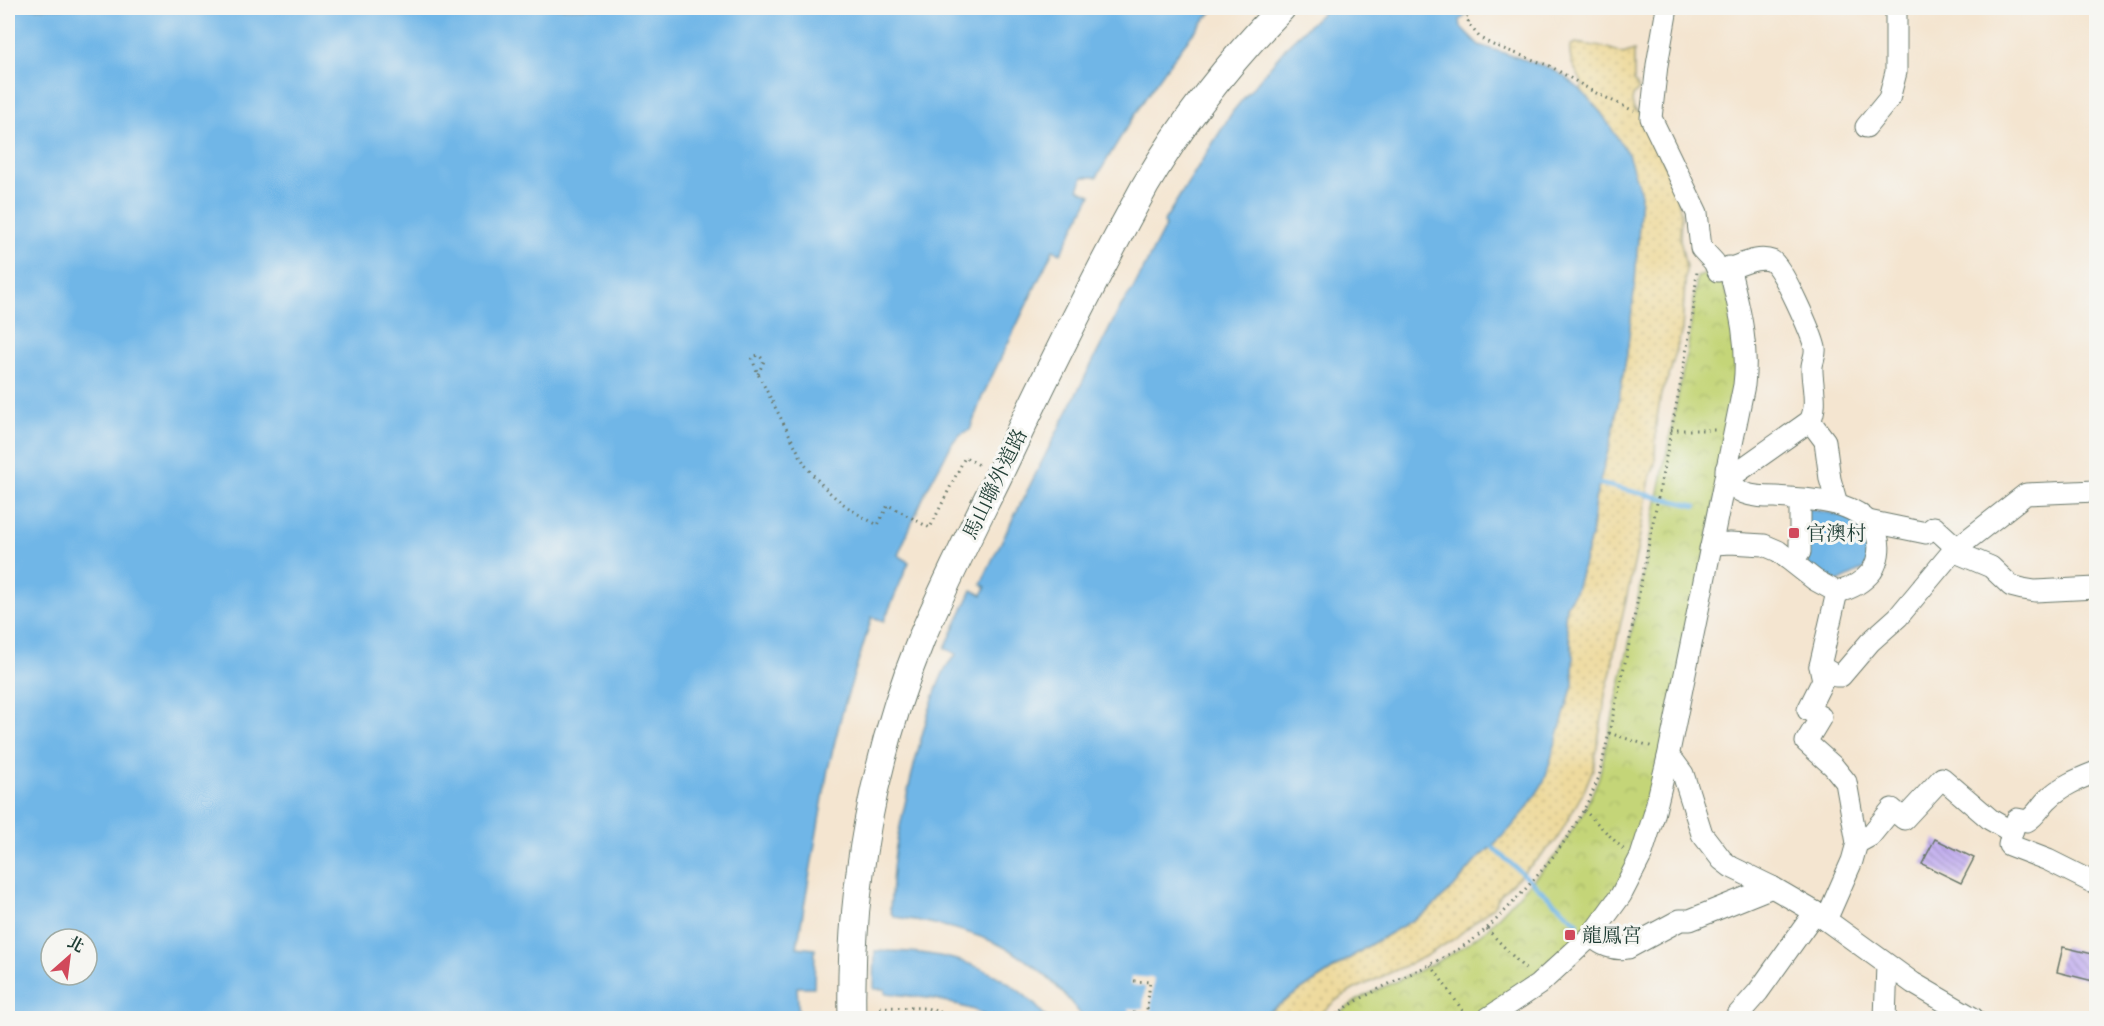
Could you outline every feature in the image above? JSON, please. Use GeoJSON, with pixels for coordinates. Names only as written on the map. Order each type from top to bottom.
{"type":"FeatureCollection","features":[{"type":"Feature","properties":{"kind":"main road","name":"馬山聯外道路"},"geometry":{"type":"LineString","coordinates":[[852,1018],[855,922],[868,819],[893,719],[927,626],[1020,432],[1145,186],[1166,150],[1204,97],[1282,8]]}},
{"type":"Feature","properties":{"kind":"street"},"geometry":{"type":"LineString","coordinates":[[1667,8],[1651,118],[1697,213],[1701,248],[1714,262],[1718,271],[1764,260],[1772,262],[1783,276],[1796,302],[1816,355],[1812,365],[1814,404],[1810,421],[1732,476],[1727,473]]}},
{"type":"Feature","properties":{"kind":"street"},"geometry":{"type":"LineString","coordinates":[[1866,126],[1889,99],[1896,72],[1896,8]]}},
{"type":"Feature","properties":{"kind":"street"},"geometry":{"type":"LineString","coordinates":[[1482,1016],[1538,985],[1591,936],[1621,895],[1641,856],[1654,816],[1663,753],[1727,473],[1746,361],[1745,339],[1729,267]]}},
{"type":"Feature","properties":{"kind":"street"},"geometry":{"type":"LineString","coordinates":[[1810,421],[1825,441],[1830,479],[1837,504]]}},
{"type":"Feature","properties":{"kind":"street"},"geometry":{"type":"LineString","coordinates":[[1727,473],[1730,483],[1746,494],[1837,504],[1869,521],[1926,533],[1934,527],[1955,550],[1991,567],[2012,586],[2035,591],[2097,588]]}},
{"type":"Feature","properties":{"kind":"street"},"geometry":{"type":"LineString","coordinates":[[1820,666],[1836,676],[1841,676],[1870,642],[1898,616],[1955,550],[2026,494],[2097,491]]}},
{"type":"Feature","properties":{"kind":"street"},"geometry":{"type":"LineString","coordinates":[[1787,558],[1793,559],[1800,552],[1800,504],[1793,499]]}},
{"type":"Feature","properties":{"kind":"street"},"geometry":{"type":"LineString","coordinates":[[1710,549],[1715,544],[1764,545],[1778,551],[1815,580],[1838,592],[1849,590],[1874,569],[1879,553],[1878,538],[1869,521]]}},
{"type":"Feature","properties":{"kind":"street"},"geometry":{"type":"LineString","coordinates":[[1735,1018],[1821,916],[1852,861],[1857,843],[1845,782],[1833,766],[1806,742],[1821,717],[1808,710],[1823,680],[1820,666],[1838,592]]}},
{"type":"Feature","properties":{"kind":"street"},"geometry":{"type":"LineString","coordinates":[[1663,753],[1683,774],[1699,827],[1715,852],[1731,867],[1772,887],[1821,916],[1887,966],[1946,1004],[1973,1018]]}},
{"type":"Feature","properties":{"kind":"street"},"geometry":{"type":"LineString","coordinates":[[2097,772],[2059,789],[2027,821],[2017,819],[2009,845],[2048,860],[2097,884]]}},
{"type":"Feature","properties":{"kind":"street"},"geometry":{"type":"LineString","coordinates":[[1857,843],[1870,836],[1892,809],[1904,819],[1942,778],[1991,820],[2012,832]]}},
{"type":"Feature","properties":{"kind":"street"},"geometry":{"type":"LineString","coordinates":[[1591,936],[1610,948],[1620,950],[1628,948],[1680,920],[1690,920],[1772,887]]}},
{"type":"Feature","properties":{"kind":"street"},"geometry":{"type":"LineString","coordinates":[[1885,1018],[1887,966]]}},
{"type":"Feature","properties":{"kind":"path"},"geometry":{"type":"LineString","coordinates":[[1458,8],[1469,17],[1468,23],[1480,38],[1550,66],[1594,92],[1651,118]]}},
{"type":"Feature","properties":{"kind":"path"},"geometry":{"type":"LineString","coordinates":[[1332,1018],[1362,997],[1460,949],[1487,929],[1566,842],[1584,810],[1599,777],[1627,654],[1694,314],[1697,277]]}},
{"type":"Feature","properties":{"kind":"path"},"geometry":{"type":"LineString","coordinates":[[758,374],[764,361],[759,355],[754,356],[752,360],[758,374],[805,466],[826,491],[852,511],[878,525],[888,505],[925,525]]}},
{"type":"Feature","properties":{"kind":"path"},"geometry":{"type":"LineString","coordinates":[[758,374],[805,465],[815,479],[837,501],[878,525],[888,505],[930,528],[965,457],[982,466]]}},
{"type":"Feature","properties":{"kind":"path"},"geometry":{"type":"LineString","coordinates":[[1671,430],[1723,430]]}},
{"type":"Feature","properties":{"kind":"path"},"geometry":{"type":"LineString","coordinates":[[1609,733],[1663,753]]}},
{"type":"Feature","properties":{"kind":"path"},"geometry":{"type":"LineString","coordinates":[[1584,810],[1629,855]]}},
{"type":"Feature","properties":{"kind":"path"},"geometry":{"type":"LineString","coordinates":[[1487,929],[1530,975]]}},
{"type":"Feature","properties":{"kind":"path"},"geometry":{"type":"LineString","coordinates":[[1431,964],[1466,1018],[1482,1016]]}},
{"type":"Feature","properties":{"kind":"path"},"geometry":{"type":"LineString","coordinates":[[1132,1018],[1132,1012],[1147,1016],[1150,982],[1134,981]]}},
{"type":"Feature","properties":{"kind":"path"},"geometry":{"type":"LineString","coordinates":[[880,1007],[926,1008],[960,1018]]}},
{"type":"Feature","properties":{"kind":"sand"},"geometry":{"type":"Polygon","coordinates":[[[1575,43],[1608,48],[1623,54],[1634,50],[1634,81],[1639,89],[1633,96],[1632,102],[1634,109],[1644,117],[1674,184],[1681,212],[1680,239],[1686,267],[1682,330],[1670,373],[1661,394],[1656,424],[1655,464],[1650,478],[1637,551],[1605,695],[1593,769],[1584,791],[1556,841],[1502,893],[1493,907],[1454,939],[1424,957],[1353,990],[1315,1018],[1259,1018],[1368,946],[1427,912],[1495,844],[1573,652],[1565,621],[1566,606],[1576,590],[1591,537],[1595,500],[1613,432],[1627,353],[1635,283],[1641,194],[1602,114],[1581,90],[1583,86],[1572,63],[1570,53],[1570,46],[1575,43]]]}},
{"type":"Feature","properties":{"kind":"green space"},"geometry":{"type":"Polygon","coordinates":[[[1718,271],[1745,339],[1676,713],[1621,895],[1488,1018],[1332,1018],[1362,997],[1460,949],[1487,929],[1556,855],[1581,817],[1599,777],[1627,654],[1689,340],[1697,277],[1718,271]]]}},
{"type":"Feature","properties":{"kind":"water"},"geometry":{"type":"Polygon","coordinates":[[[8,8],[1215,8],[1182,47],[1152,89],[1097,177],[1083,177],[1078,189],[1091,195],[1061,253],[1053,250],[982,397],[970,430],[959,435],[953,442],[926,491],[898,555],[909,562],[884,621],[872,617],[842,713],[828,769],[797,947],[815,949],[814,987],[797,987],[799,1018],[8,1018],[8,8]]]}},
{"type":"Feature","properties":{"kind":"water"},"geometry":{"type":"Polygon","coordinates":[[[1327,8],[1476,8],[1460,20],[1461,27],[1479,45],[1550,68],[1565,77],[1581,90],[1602,114],[1628,154],[1641,194],[1635,283],[1627,353],[1613,432],[1595,500],[1591,537],[1576,590],[1566,606],[1565,621],[1573,652],[1573,685],[1544,782],[1526,810],[1454,887],[1427,912],[1368,946],[1259,1018],[1083,1018],[1044,974],[1023,958],[978,936],[952,928],[895,917],[891,913],[895,852],[910,781],[937,689],[946,668],[956,654],[945,648],[972,590],[982,595],[986,587],[981,584],[994,556],[1121,306],[1133,289],[1165,227],[1164,221],[1233,111],[1289,44],[1327,8]]]}},
{"type":"Feature","properties":{"kind":"water"},"geometry":{"type":"Polygon","coordinates":[[[1805,508],[1837,514],[1864,529],[1869,538],[1871,550],[1866,568],[1836,583],[1810,568],[1806,557],[1805,508]]]}},
{"type":"Feature","properties":{"kind":"water"},"geometry":{"type":"Polygon","coordinates":[[[875,951],[924,953],[969,964],[1011,985],[1047,1018],[989,1018],[974,1010],[936,999],[885,993],[885,989],[874,989],[875,951]]]}},
{"type":"Feature","properties":{"kind":"pier"},"geometry":{"type":"Polygon","coordinates":[[[1131,976],[1154,978],[1150,1018],[1128,1018],[1129,1008],[1143,1009],[1145,987],[1130,985],[1131,976]]]}},
{"type":"Feature","properties":{"kind":"building"},"geometry":{"type":"Polygon","coordinates":[[[1935,839],[1974,858],[1961,883],[1922,864],[1935,839]]]}},
{"type":"Feature","properties":{"kind":"building"},"geometry":{"type":"Polygon","coordinates":[[[2063,947],[2097,955],[2097,982],[2057,972],[2063,947]]]}},
{"type":"Feature","properties":{"kind":"waterway"},"geometry":{"type":"LineString","coordinates":[[1596,483],[1696,506]]}},
{"type":"Feature","properties":{"kind":"waterway"},"geometry":{"type":"LineString","coordinates":[[1488,843],[1578,923]]}},
{"type":"Feature","properties":{"kind":"place","name":"官澳村"},"geometry":{"type":"Point","coordinates":[1794,533]}},
{"type":"Feature","properties":{"kind":"place","name":"龍鳳宮"},"geometry":{"type":"Point","coordinates":[1570,935]}}]}
